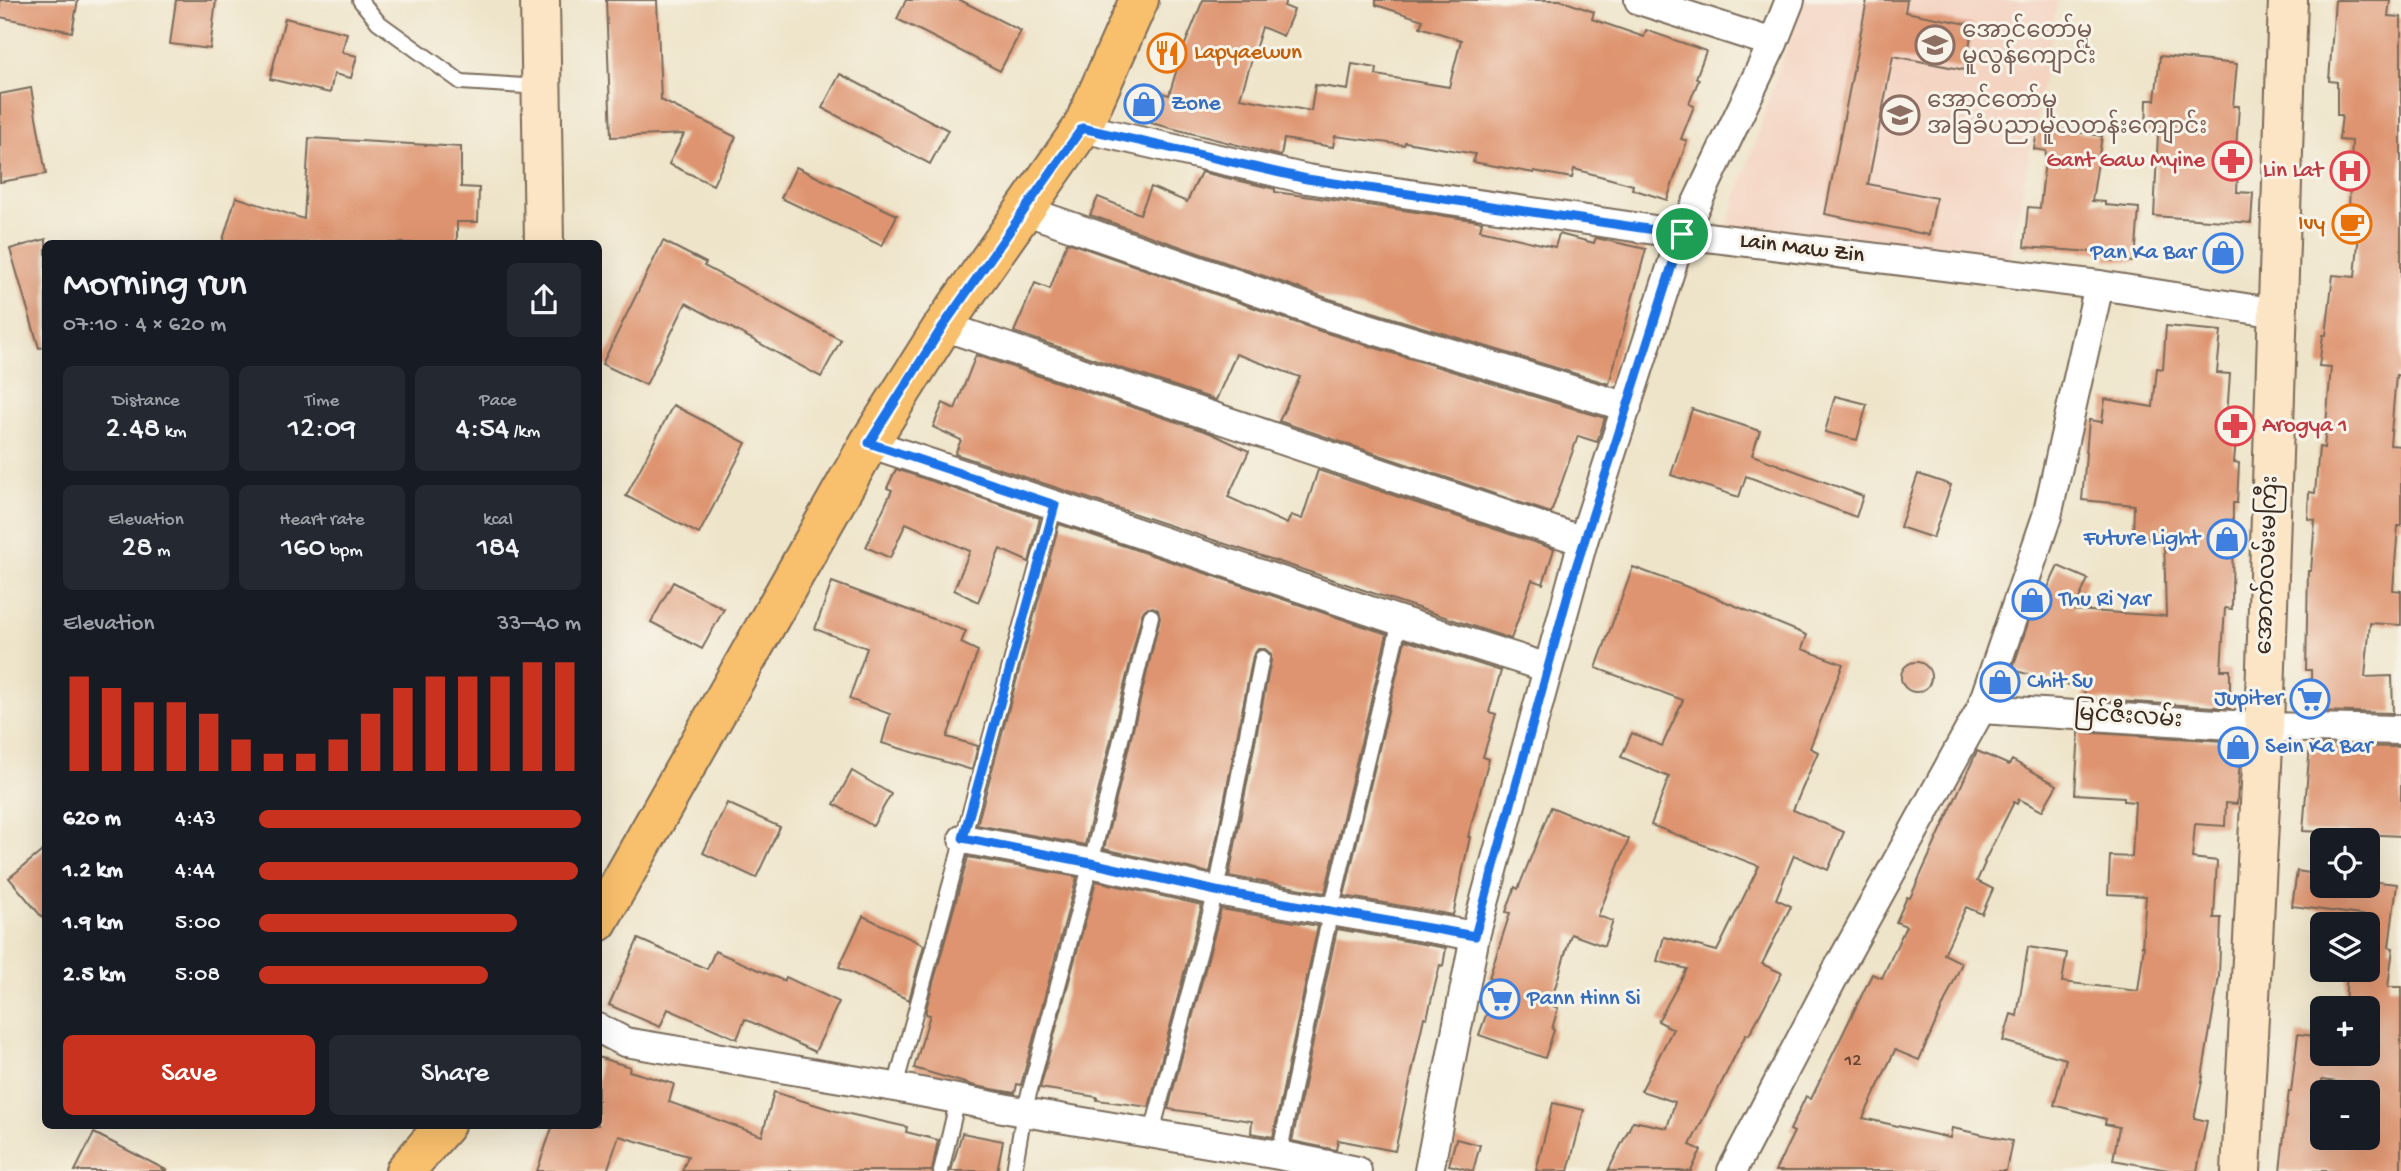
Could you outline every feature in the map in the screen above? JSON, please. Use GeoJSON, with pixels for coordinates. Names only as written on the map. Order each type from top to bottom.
{"type":"FeatureCollection","features":[{"type":"Feature","properties":{"kind":"main road"},"geometry":{"type":"LineString","coordinates":[[540,0],[544,240]]}},
{"type":"Feature","properties":{"kind":"main road"},"geometry":{"type":"LineString","coordinates":[[602,915],[869,443],[943,326],[1082,128],[1139,0]]}},
{"type":"Feature","properties":{"kind":"main road","name":"အောက်လမ်းမကြီး"},"geometry":{"type":"LineString","coordinates":[[2241,1171],[2264,727],[2288,0]]}},
{"type":"Feature","properties":{"kind":"main road"},"geometry":{"type":"LineString","coordinates":[[406,1169],[421,1129]]}},
{"type":"Feature","properties":{"kind":"main road"},"geometry":{"type":"LineString","coordinates":[[406,1169],[441,1129]]}},
{"type":"Feature","properties":{"kind":"street"},"geometry":{"type":"LineString","coordinates":[[1639,0],[1773,43]]}},
{"type":"Feature","properties":{"kind":"street"},"geometry":{"type":"LineString","coordinates":[[1429,1171],[1475,936],[1583,541],[1682,234],[1773,43],[1790,0]]}},
{"type":"Feature","properties":{"kind":"street","name":"Lain Maw Zin"},"geometry":{"type":"LineString","coordinates":[[1082,128],[1307,179],[1682,234],[2099,285],[2277,313]]}},
{"type":"Feature","properties":{"kind":"street"},"geometry":{"type":"LineString","coordinates":[[1024,210],[1325,315],[1627,407]]}},
{"type":"Feature","properties":{"kind":"street"},"geometry":{"type":"LineString","coordinates":[[1732,1171],[1835,974],[1981,709],[2047,516],[2099,285]]}},
{"type":"Feature","properties":{"kind":"street"},"geometry":{"type":"LineString","coordinates":[[943,326],[1583,541]]}},
{"type":"Feature","properties":{"kind":"street"},"geometry":{"type":"LineString","coordinates":[[869,443],[1548,668]]}},
{"type":"Feature","properties":{"kind":"street","name":"မြင်ဇီးလမ်း"},"geometry":{"type":"LineString","coordinates":[[1981,709],[2264,727],[2401,730]]}},
{"type":"Feature","properties":{"kind":"street"},"geometry":{"type":"LineString","coordinates":[[963,838],[1216,891],[1475,936]]}},
{"type":"Feature","properties":{"kind":"street"},"geometry":{"type":"LineString","coordinates":[[602,1030],[625,1042],[1152,1132],[1357,1171]]}},
{"type":"Feature","properties":{"kind":"lane"},"geometry":{"type":"LineString","coordinates":[[359,0],[378,22],[461,82],[542,87]]}},
{"type":"Feature","properties":{"kind":"lane"},"geometry":{"type":"LineString","coordinates":[[895,1087],[1055,505]]}},
{"type":"Feature","properties":{"kind":"lane"},"geometry":{"type":"LineString","coordinates":[[1014,1171],[1024,1112],[1091,863],[1150,616]]}},
{"type":"Feature","properties":{"kind":"lane"},"geometry":{"type":"LineString","coordinates":[[1279,1155],[1331,910],[1400,621]]}},
{"type":"Feature","properties":{"kind":"lane"},"geometry":{"type":"LineString","coordinates":[[1152,1132],[1216,891],[1262,658]]}},
{"type":"Feature","properties":{"kind":"lane"},"geometry":{"type":"LineString","coordinates":[[941,1171],[958,1099]]}},
{"type":"Feature","properties":{"kind":"shaded area","name":"အောင်တော်မူ အခြခံပညာမူလတန်းကျောင်း"},"geometry":{"type":"Polygon","coordinates":[[[1802,0],[2058,0],[2009,262],[1726,229],[1802,0]]]}},
{"type":"Feature","properties":{"kind":"building"},"geometry":{"type":"Polygon","coordinates":[[[0,0],[78,0],[72,32],[0,17],[0,0]]]}},
{"type":"Feature","properties":{"kind":"building"},"geometry":{"type":"Polygon","coordinates":[[[176,0],[216,0],[210,49],[170,44],[176,0]]]}},
{"type":"Feature","properties":{"kind":"building"},"geometry":{"type":"Polygon","coordinates":[[[606,0],[657,0],[661,100],[736,137],[713,185],[669,164],[684,134],[611,137],[606,0]]]}},
{"type":"Feature","properties":{"kind":"building"},"geometry":{"type":"Polygon","coordinates":[[[906,0],[960,0],[1021,31],[1000,71],[897,19],[906,0]]]}},
{"type":"Feature","properties":{"kind":"building"},"geometry":{"type":"Polygon","coordinates":[[[1203,0],[1286,0],[1284,6],[1294,10],[1283,36],[1262,27],[1240,98],[1311,111],[1315,85],[1348,90],[1352,64],[1377,68],[1376,75],[1449,87],[1461,40],[1420,27],[1423,20],[1376,5],[1376,0],[1560,0],[1594,12],[1592,19],[1644,37],[1646,30],[1706,51],[1689,104],[1694,106],[1681,139],[1687,141],[1667,200],[1632,189],[1633,185],[1574,169],[1572,178],[1534,173],[1473,162],[1475,154],[1405,142],[1404,145],[1335,136],[1333,147],[1284,139],[1281,156],[1151,123],[1159,92],[1169,95],[1183,49],[1203,0]]]}},
{"type":"Feature","properties":{"kind":"building"},"geometry":{"type":"Polygon","coordinates":[[[1867,0],[1907,0],[1905,12],[1973,25],[1965,70],[1893,56],[1868,184],[1936,198],[1929,235],[1825,214],[1867,0]]]}},
{"type":"Feature","properties":{"kind":"building"},"geometry":{"type":"Polygon","coordinates":[[[2335,0],[2390,0],[2388,16],[2401,17],[2401,376],[2396,375],[2390,445],[2401,446],[2401,526],[2398,526],[2393,590],[2401,591],[2401,625],[2370,623],[2365,677],[2392,676],[2393,713],[2312,711],[2311,670],[2306,670],[2308,571],[2311,571],[2315,520],[2308,519],[2309,492],[2315,493],[2319,447],[2324,448],[2331,367],[2319,366],[2323,335],[2326,335],[2333,275],[2355,277],[2359,232],[2348,231],[2352,141],[2339,140],[2342,115],[2337,115],[2337,82],[2329,81],[2335,0]]]}},
{"type":"Feature","properties":{"kind":"building"},"geometry":{"type":"Polygon","coordinates":[[[285,18],[347,33],[342,52],[357,56],[351,78],[334,74],[330,93],[270,79],[285,18]]]}},
{"type":"Feature","properties":{"kind":"building"},"geometry":{"type":"Polygon","coordinates":[[[2160,56],[2237,64],[2233,106],[2239,106],[2237,192],[2253,193],[2251,223],[2154,216],[2158,134],[2146,133],[2147,100],[2155,100],[2160,56]]]}},
{"type":"Feature","properties":{"kind":"building"},"geometry":{"type":"Polygon","coordinates":[[[840,74],[948,130],[930,164],[822,108],[840,74]]]}},
{"type":"Feature","properties":{"kind":"building"},"geometry":{"type":"Polygon","coordinates":[[[31,88],[46,174],[0,182],[0,94],[31,88]]]}},
{"type":"Feature","properties":{"kind":"building"},"geometry":{"type":"Polygon","coordinates":[[[2038,126],[2102,136],[2092,201],[2139,208],[2135,262],[2106,260],[2107,253],[2024,247],[2028,207],[2040,208],[2046,151],[2034,149],[2038,126]]]}},
{"type":"Feature","properties":{"kind":"building"},"geometry":{"type":"Polygon","coordinates":[[[309,138],[461,147],[461,187],[479,188],[478,222],[457,222],[457,240],[223,240],[236,197],[304,219],[309,138]]]}},
{"type":"Feature","properties":{"kind":"building"},"geometry":{"type":"Polygon","coordinates":[[[796,167],[897,215],[882,246],[781,198],[796,167]]]}},
{"type":"Feature","properties":{"kind":"building"},"geometry":{"type":"Polygon","coordinates":[[[1201,172],[1275,189],[1275,192],[1473,220],[1482,222],[1480,230],[1555,247],[1559,234],[1594,243],[1596,238],[1646,249],[1609,384],[1330,299],[1090,215],[1098,197],[1140,214],[1151,187],[1187,202],[1201,172]]]}},
{"type":"Feature","properties":{"kind":"building"},"geometry":{"type":"Polygon","coordinates":[[[42,240],[42,348],[39,348],[10,249],[42,240]]]}},
{"type":"Feature","properties":{"kind":"building"},"geometry":{"type":"Polygon","coordinates":[[[663,241],[841,340],[821,377],[686,303],[646,385],[602,364],[663,241]]]}},
{"type":"Feature","properties":{"kind":"building"},"geometry":{"type":"Polygon","coordinates":[[[1067,242],[1320,331],[1605,418],[1597,442],[1578,436],[1551,513],[1279,421],[1300,377],[1236,354],[1216,400],[1014,332],[1035,283],[1050,289],[1067,242]]]}},
{"type":"Feature","properties":{"kind":"building"},"geometry":{"type":"Polygon","coordinates":[[[2166,326],[2221,331],[2217,373],[2230,374],[2227,415],[2238,416],[2234,462],[2239,463],[2237,503],[2233,503],[2232,609],[2225,608],[2221,670],[2230,670],[2230,708],[2083,699],[2085,689],[2012,670],[2038,594],[2044,596],[2058,566],[2088,579],[2074,610],[2166,616],[2164,539],[2133,538],[2134,505],[2082,500],[2089,420],[2102,422],[2105,399],[2153,407],[2157,368],[2163,369],[2166,326]]]}},
{"type":"Feature","properties":{"kind":"building"},"geometry":{"type":"Polygon","coordinates":[[[976,355],[1210,433],[1249,451],[1228,497],[1287,524],[1291,515],[1302,519],[1318,470],[1554,549],[1543,584],[1532,580],[1511,639],[955,454],[961,440],[933,427],[943,403],[955,409],[976,355]]]}},
{"type":"Feature","properties":{"kind":"building"},"geometry":{"type":"Polygon","coordinates":[[[1835,396],[1867,404],[1857,440],[1825,432],[1835,396]]]}},
{"type":"Feature","properties":{"kind":"building"},"geometry":{"type":"Polygon","coordinates":[[[673,405],[746,443],[699,534],[626,496],[673,405]]]}},
{"type":"Feature","properties":{"kind":"building"},"geometry":{"type":"Polygon","coordinates":[[[1692,409],[1760,431],[1752,455],[1863,496],[1856,517],[1746,476],[1739,497],[1671,475],[1692,409]]]}},
{"type":"Feature","properties":{"kind":"building"},"geometry":{"type":"Polygon","coordinates":[[[896,469],[1040,518],[1029,562],[1000,549],[978,602],[954,590],[970,551],[906,523],[890,558],[866,547],[892,490],[887,488],[896,469]]]}},
{"type":"Feature","properties":{"kind":"building"},"geometry":{"type":"Polygon","coordinates":[[[1918,474],[1951,485],[1933,538],[1900,527],[1918,474]]]}},
{"type":"Feature","properties":{"kind":"building"},"geometry":{"type":"Polygon","coordinates":[[[1059,524],[1387,634],[1325,893],[1229,876],[1271,660],[1271,654],[1265,649],[1258,649],[1253,656],[1210,873],[1104,849],[1160,618],[1158,610],[1153,607],[1145,609],[1142,614],[1085,845],[977,825],[1059,524]]]}},
{"type":"Feature","properties":{"kind":"building"},"geometry":{"type":"Polygon","coordinates":[[[1633,567],[1807,635],[1802,649],[1843,664],[1810,748],[1818,752],[1793,810],[1844,832],[1828,870],[1794,855],[1776,899],[1791,906],[1762,964],[1782,973],[1749,1035],[1746,1034],[1690,1145],[1701,1150],[1691,1171],[1608,1171],[1633,1121],[1667,1128],[1675,1102],[1641,1091],[1673,1029],[1658,1021],[1687,969],[1657,961],[1664,937],[1717,951],[1759,866],[1651,825],[1669,777],[1621,757],[1632,733],[1662,746],[1683,700],[1596,668],[1633,567]]]}},
{"type":"Feature","properties":{"kind":"building"},"geometry":{"type":"Polygon","coordinates":[[[673,582],[724,609],[702,649],[651,622],[673,582]]]}},
{"type":"Feature","properties":{"kind":"building"},"geometry":{"type":"Polygon","coordinates":[[[832,582],[966,631],[961,643],[978,651],[947,737],[978,746],[972,770],[882,743],[890,714],[849,699],[867,648],[815,629],[832,582]]]}},
{"type":"Feature","properties":{"kind":"building"},"geometry":{"type":"Polygon","coordinates":[[[1405,640],[1501,671],[1489,712],[1496,714],[1483,757],[1489,759],[1468,837],[1453,915],[1344,896],[1405,640]]]}},
{"type":"Feature","properties":{"kind":"building"},"geometry":{"type":"Polygon","coordinates":[[[1916,662],[1927,666],[1931,677],[1927,688],[1916,692],[1905,688],[1901,677],[1905,666],[1916,662]]]}},
{"type":"Feature","properties":{"kind":"building"},"geometry":{"type":"Polygon","coordinates":[[[2079,732],[2241,742],[2237,804],[2226,803],[2225,826],[2195,824],[2192,858],[2217,861],[2214,918],[2221,918],[2219,977],[2194,1118],[2207,1121],[2197,1171],[2174,1171],[2113,1160],[2119,1127],[2105,1124],[2106,1119],[2054,1105],[2066,1059],[2003,1041],[2011,1014],[2017,1016],[2028,947],[2067,953],[2062,982],[2138,991],[2144,946],[2146,896],[2108,894],[2110,856],[2132,857],[2135,802],[2124,801],[2124,797],[2075,794],[2079,732]]]}},
{"type":"Feature","properties":{"kind":"building"},"geometry":{"type":"Polygon","coordinates":[[[2310,745],[2401,747],[2401,836],[2380,835],[2380,828],[2310,828],[2310,831],[2303,831],[2310,745]]]}},
{"type":"Feature","properties":{"kind":"building"},"geometry":{"type":"Polygon","coordinates":[[[1977,751],[2009,765],[2012,760],[2057,785],[2042,811],[2019,799],[2017,804],[2014,802],[1977,881],[1993,889],[1982,914],[1966,907],[1944,954],[1962,963],[1919,1060],[1895,1050],[1863,1118],[1950,1138],[1952,1128],[2012,1141],[2006,1171],[1775,1171],[1794,1132],[1790,1130],[1806,1096],[1811,1099],[1872,974],[1882,978],[1906,926],[1896,922],[1907,897],[1910,898],[1977,751]]]}},
{"type":"Feature","properties":{"kind":"building"},"geometry":{"type":"Polygon","coordinates":[[[852,771],[891,794],[873,826],[834,804],[852,771]]]}},
{"type":"Feature","properties":{"kind":"building"},"geometry":{"type":"Polygon","coordinates":[[[727,803],[780,827],[756,878],[703,853],[727,803]]]}},
{"type":"Feature","properties":{"kind":"building"},"geometry":{"type":"Polygon","coordinates":[[[1551,807],[1629,839],[1598,916],[1613,921],[1604,946],[1571,934],[1550,1005],[1558,1008],[1545,1058],[1479,1035],[1498,981],[1489,978],[1510,913],[1506,912],[1551,807]]]}},
{"type":"Feature","properties":{"kind":"building"},"geometry":{"type":"Polygon","coordinates":[[[42,851],[42,917],[9,878],[42,851]]]}},
{"type":"Feature","properties":{"kind":"building"},"geometry":{"type":"Polygon","coordinates":[[[968,857],[1077,877],[1021,1085],[1017,1084],[1015,1093],[975,1086],[914,1068],[930,1015],[926,1014],[926,1009],[968,857]]]}},
{"type":"Feature","properties":{"kind":"building"},"geometry":{"type":"Polygon","coordinates":[[[2297,871],[2310,873],[2310,898],[2380,898],[2380,882],[2397,884],[2389,947],[2393,948],[2388,987],[2401,987],[2401,1171],[2280,1171],[2298,1034],[2310,1036],[2310,1066],[2380,1066],[2380,996],[2346,996],[2346,982],[2380,982],[2380,912],[2338,912],[2292,906],[2297,871]]]}},
{"type":"Feature","properties":{"kind":"building"},"geometry":{"type":"Polygon","coordinates":[[[1096,881],[1202,905],[1149,1107],[1040,1088],[1096,881]]]}},
{"type":"Feature","properties":{"kind":"building"},"geometry":{"type":"Polygon","coordinates":[[[1221,909],[1318,926],[1273,1137],[1251,1133],[1252,1121],[1168,1109],[1221,909]]]}},
{"type":"Feature","properties":{"kind":"building"},"geometry":{"type":"Polygon","coordinates":[[[863,916],[924,945],[909,1000],[839,967],[863,916]]]}},
{"type":"Feature","properties":{"kind":"building"},"geometry":{"type":"Polygon","coordinates":[[[1337,929],[1446,948],[1427,1018],[1424,1017],[1395,1151],[1338,1140],[1336,1150],[1292,1141],[1337,929]]]}},
{"type":"Feature","properties":{"kind":"building"},"geometry":{"type":"Polygon","coordinates":[[[638,939],[707,969],[715,951],[784,981],[786,977],[839,1002],[815,1052],[745,1019],[737,1039],[668,1009],[660,1027],[609,1005],[638,939]]]}},
{"type":"Feature","properties":{"kind":"building"},"geometry":{"type":"Polygon","coordinates":[[[602,1058],[630,1067],[629,1071],[674,1084],[669,1102],[762,1136],[774,1092],[836,1111],[907,1127],[906,1132],[938,1140],[932,1171],[682,1171],[688,1156],[619,1136],[607,1171],[537,1171],[552,1129],[602,1129],[602,1058]]]}},
{"type":"Feature","properties":{"kind":"building"},"geometry":{"type":"Polygon","coordinates":[[[1553,1103],[1584,1110],[1568,1171],[1536,1171],[1553,1103]]]}},
{"type":"Feature","properties":{"kind":"building"},"geometry":{"type":"Polygon","coordinates":[[[94,1133],[168,1171],[75,1171],[94,1133]]]}},
{"type":"Feature","properties":{"kind":"building"},"geometry":{"type":"Polygon","coordinates":[[[962,1133],[1003,1141],[997,1171],[951,1171],[962,1133]]]}},
{"type":"Feature","properties":{"kind":"building"},"geometry":{"type":"Polygon","coordinates":[[[1456,1139],[1480,1145],[1473,1171],[1449,1165],[1456,1139]]]}},
{"type":"Feature","properties":{"kind":"place","name":"အောင်တော်မူ မူလွန်ကျောင်း"},"geometry":{"type":"Point","coordinates":[1935,45]}},
{"type":"Feature","properties":{"kind":"place","name":"Lapyaewun"},"geometry":{"type":"Point","coordinates":[1167,53]}},
{"type":"Feature","properties":{"kind":"place","name":"Zone"},"geometry":{"type":"Point","coordinates":[1144,104]}},
{"type":"Feature","properties":{"kind":"place","name":"အောင်တော်မူ အခြခံပညာမူလတန်းကျောင်း"},"geometry":{"type":"Point","coordinates":[1900,115]}},
{"type":"Feature","properties":{"kind":"place","name":"Gant Gaw Myine"},"geometry":{"type":"Point","coordinates":[2232,161]}},
{"type":"Feature","properties":{"kind":"place","name":"Lin Lat"},"geometry":{"type":"Point","coordinates":[2350,171]}},
{"type":"Feature","properties":{"kind":"place","name":"Ivy"},"geometry":{"type":"Point","coordinates":[2352,224]}},
{"type":"Feature","properties":{"kind":"place","name":"Pan Ka Bar"},"geometry":{"type":"Point","coordinates":[2223,253]}},
{"type":"Feature","properties":{"kind":"place","name":"Arogya 1"},"geometry":{"type":"Point","coordinates":[2235,426]}},
{"type":"Feature","properties":{"kind":"place","name":"Future Light"},"geometry":{"type":"Point","coordinates":[2227,539]}},
{"type":"Feature","properties":{"kind":"place","name":"Thu Ri Yar"},"geometry":{"type":"Point","coordinates":[2032,600]}},
{"type":"Feature","properties":{"kind":"place","name":"Chit Su"},"geometry":{"type":"Point","coordinates":[2000,682]}},
{"type":"Feature","properties":{"kind":"place","name":"Jupiter"},"geometry":{"type":"Point","coordinates":[2310,699]}},
{"type":"Feature","properties":{"kind":"place","name":"Sein Ka Bar"},"geometry":{"type":"Point","coordinates":[2238,747]}},
{"type":"Feature","properties":{"kind":"place","name":"Pann Hinn Si"},"geometry":{"type":"Point","coordinates":[1500,999]}},
{"type":"Feature","properties":{"kind":"route"},"geometry":{"type":"LineString","coordinates":[[1082,128],[1307,179],[1682,234],[1583,541],[1475,936],[1216,891],[963,838],[1055,505],[869,443],[943,326],[1082,128]]}}]}
